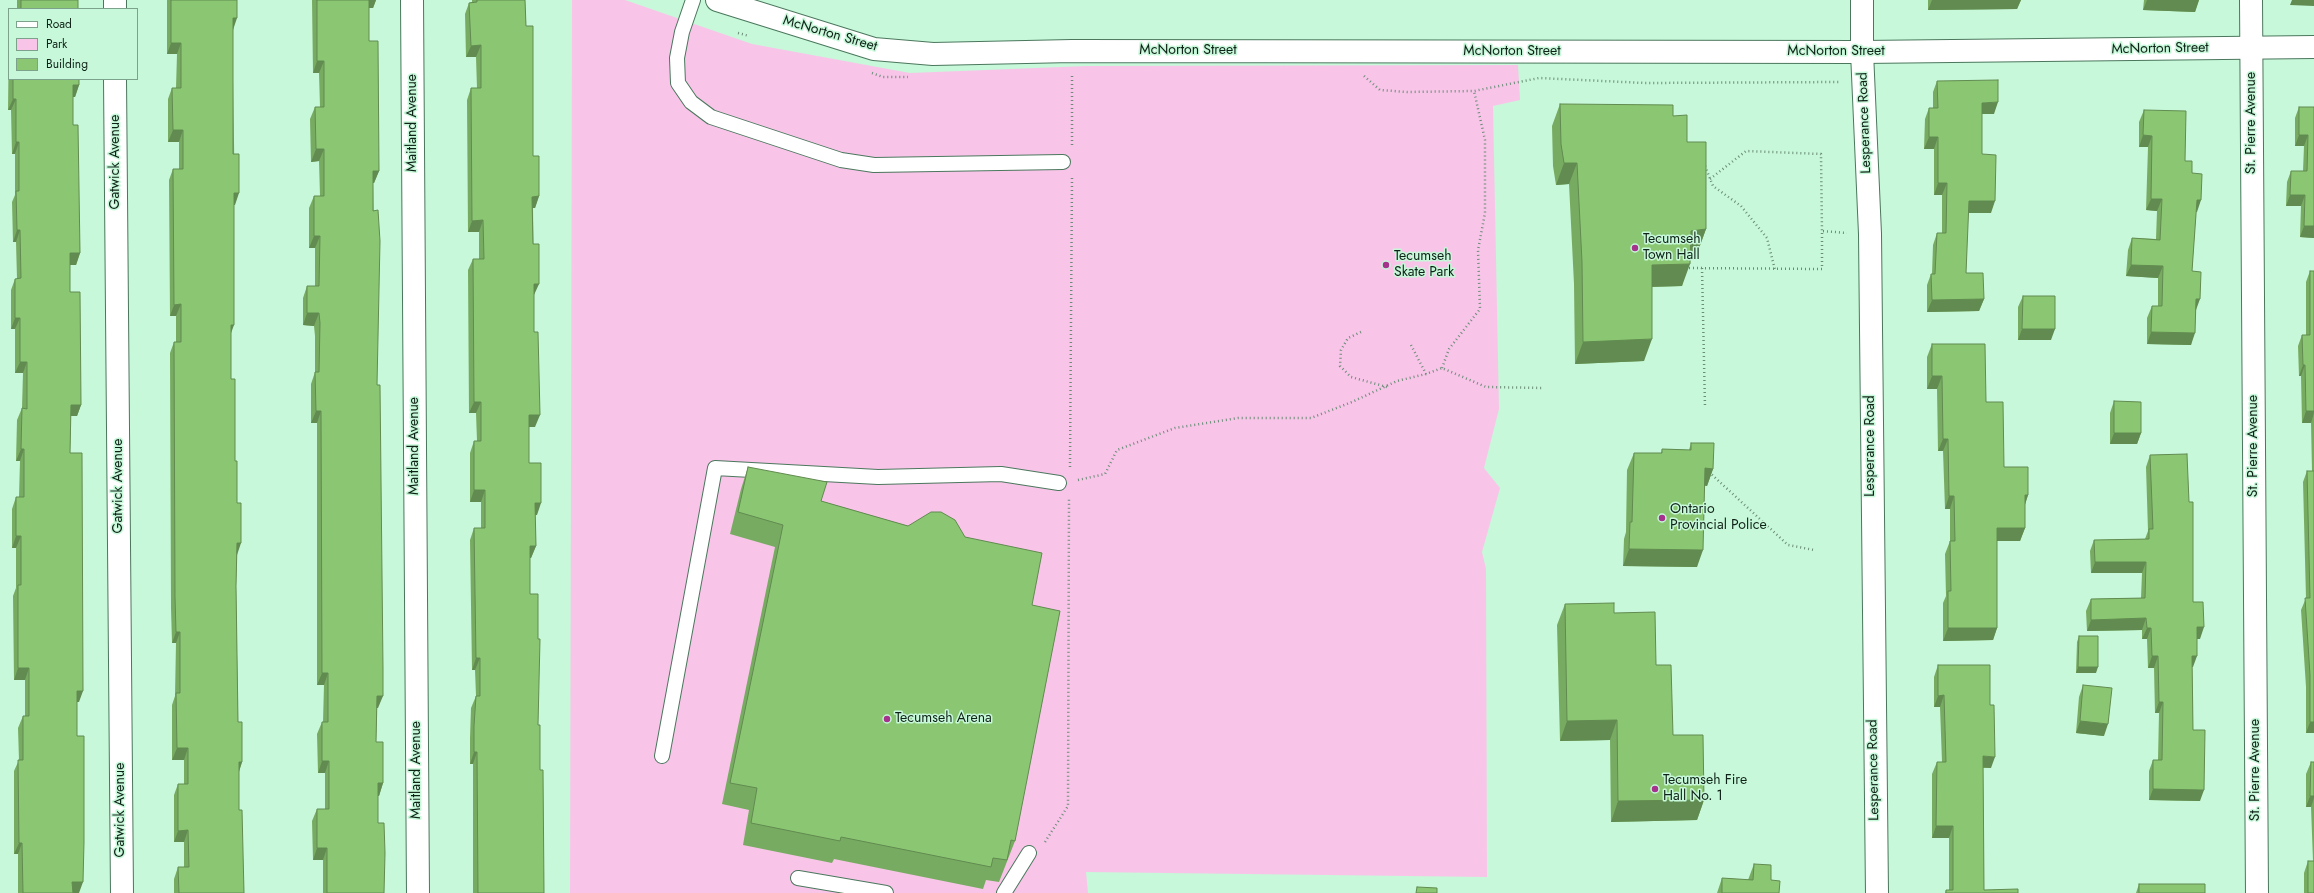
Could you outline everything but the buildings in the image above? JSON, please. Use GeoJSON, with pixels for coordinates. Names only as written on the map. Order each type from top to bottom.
{"type":"FeatureCollection","features":[{"type":"Feature","properties":{"kind":"street","name":"Maitland Avenue"},"geometry":{"type":"LineString","coordinates":[[412,0],[418,893]]}},
{"type":"Feature","properties":{"kind":"street","name":"McNorton Street"},"geometry":{"type":"LineString","coordinates":[[717,0],[874,48],[933,54],[1072,51],[1862,52],[2314,48]]}},
{"type":"Feature","properties":{"kind":"street","name":"Lesperance Road"},"geometry":{"type":"LineString","coordinates":[[1862,0],[1862,52],[1870,234],[1877,893]]}},
{"type":"Feature","properties":{"kind":"street","name":"St. Pierre Avenue"},"geometry":{"type":"LineString","coordinates":[[2251,0],[2257,893]]}},
{"type":"Feature","properties":{"kind":"street","name":"Gatwick Avenue"},"geometry":{"type":"LineString","coordinates":[[115,80],[122,893]]}},
{"type":"Feature","properties":{"kind":"lane"},"geometry":{"type":"LineString","coordinates":[[693,0],[682,32],[677,58],[678,83],[691,102],[711,118],[841,160],[874,165],[1063,162]]}},
{"type":"Feature","properties":{"kind":"lane"},"geometry":{"type":"LineString","coordinates":[[662,756],[716,468],[878,477],[1001,474],[1059,483]]}},
{"type":"Feature","properties":{"kind":"lane"},"geometry":{"type":"LineString","coordinates":[[1004,893],[1029,852]]}},
{"type":"Feature","properties":{"kind":"lane"},"geometry":{"type":"LineString","coordinates":[[798,878],[886,893]]}},
{"type":"Feature","properties":{"kind":"path"},"geometry":{"type":"LineString","coordinates":[[1442,368],[1449,349],[1480,309],[1478,250],[1485,213],[1485,140],[1474,91]]}},
{"type":"Feature","properties":{"kind":"path"},"geometry":{"type":"LineString","coordinates":[[1682,268],[1775,270],[1822,269],[1821,154],[1746,151],[1710,179]]}},
{"type":"Feature","properties":{"kind":"path"},"geometry":{"type":"LineString","coordinates":[[1703,160],[1712,186],[1741,206],[1766,238],[1775,270]]}},
{"type":"Feature","properties":{"kind":"path"},"geometry":{"type":"LineString","coordinates":[[1822,231],[1870,234]]}},
{"type":"Feature","properties":{"kind":"path"},"geometry":{"type":"LineString","coordinates":[[1702,268],[1705,406]]}},
{"type":"Feature","properties":{"kind":"path"},"geometry":{"type":"LineString","coordinates":[[1361,332],[1348,338],[1341,350],[1340,366],[1351,377],[1387,387]]}},
{"type":"Feature","properties":{"kind":"path"},"geometry":{"type":"LineString","coordinates":[[1411,345],[1426,374]]}},
{"type":"Feature","properties":{"kind":"path"},"geometry":{"type":"LineString","coordinates":[[1059,483],[1105,474],[1117,450],[1175,428],[1238,418],[1310,418],[1387,387],[1397,380],[1426,374],[1442,368],[1486,387],[1544,388]]}},
{"type":"Feature","properties":{"kind":"path"},"geometry":{"type":"LineString","coordinates":[[1707,471],[1788,545],[1814,550]]}},
{"type":"Feature","properties":{"kind":"green space"},"geometry":{"type":"Polygon","coordinates":[[[572,0],[625,0],[752,44],[910,73],[1086,66],[1518,65],[1520,100],[1493,106],[1499,409],[1484,468],[1500,488],[1482,552],[1486,569],[1487,877],[1086,872],[1088,893],[570,893],[572,0]]]}},
{"type":"Feature","properties":{"kind":"place","name":"Tecumseh Town Hall"},"geometry":{"type":"Point","coordinates":[1635,248]}},
{"type":"Feature","properties":{"kind":"place","name":"Tecumseh Skate Park"},"geometry":{"type":"Point","coordinates":[1386,265]}},
{"type":"Feature","properties":{"kind":"place","name":"Ontario Provincial Police"},"geometry":{"type":"Point","coordinates":[1662,518]}},
{"type":"Feature","properties":{"kind":"place","name":"Tecumseh Arena"},"geometry":{"type":"Point","coordinates":[887,719]}},
{"type":"Feature","properties":{"kind":"place","name":"Tecumseh Fire Hall No. 1"},"geometry":{"type":"Point","coordinates":[1655,789]}}]}
